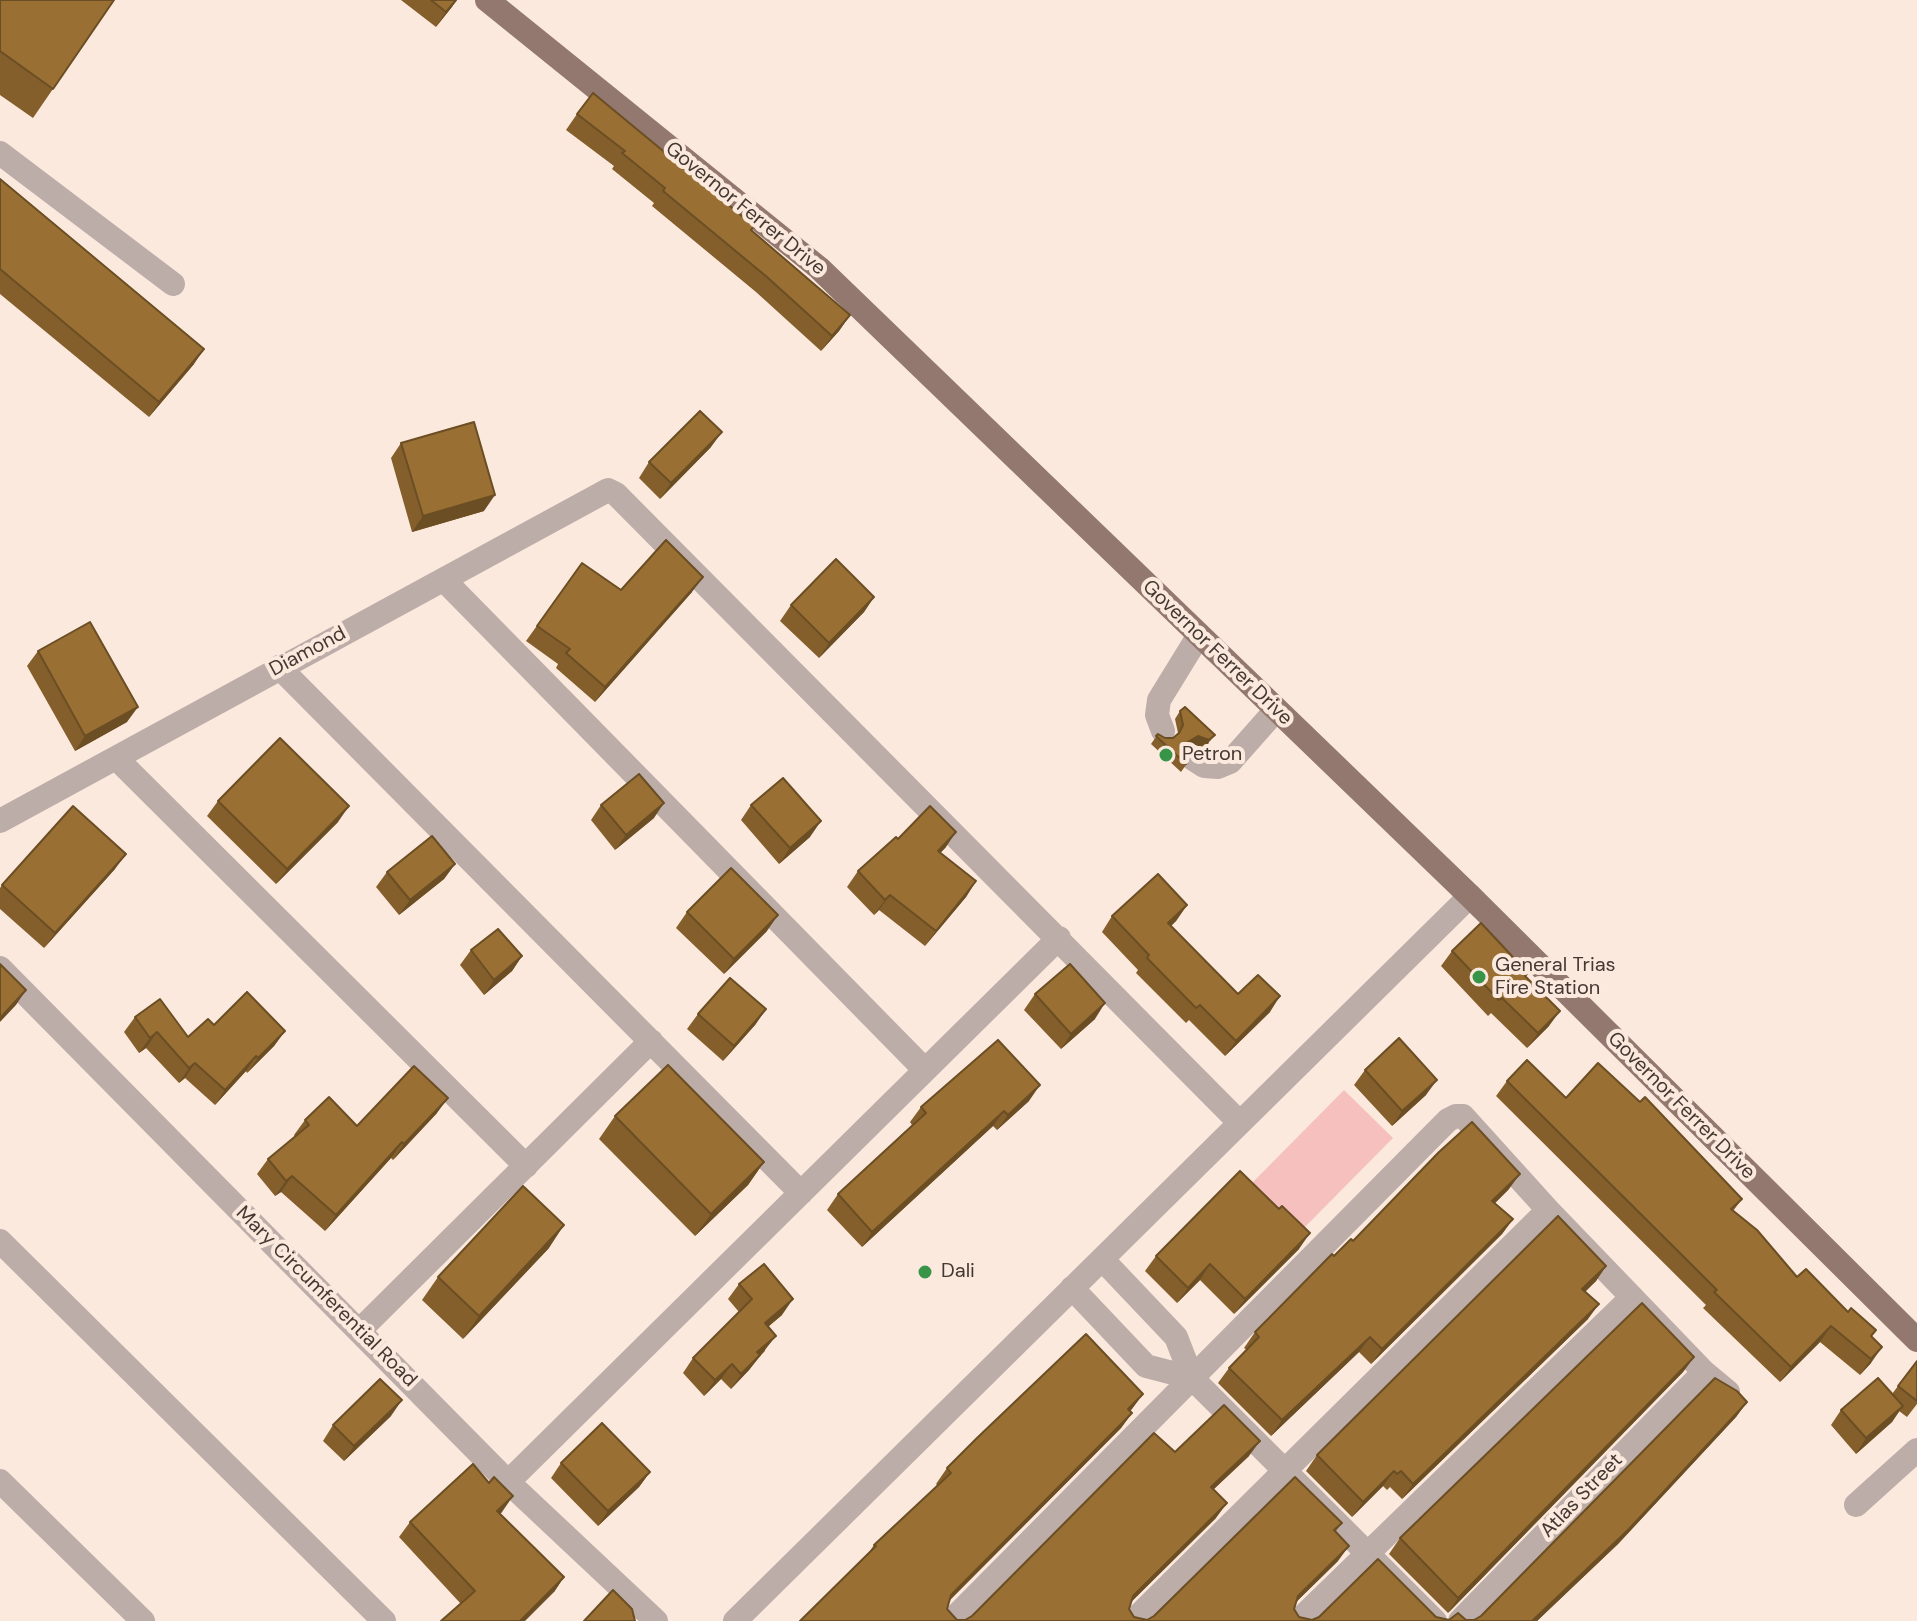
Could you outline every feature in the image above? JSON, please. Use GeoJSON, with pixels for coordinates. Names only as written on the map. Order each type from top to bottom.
{"type":"FeatureCollection","features":[{"type":"Feature","properties":{"kind":"main road","name":"Governor Ferrer Drive"},"geometry":{"type":"LineString","coordinates":[[487,0],[819,268],[1470,896],[1917,1340]]}},
{"type":"Feature","properties":{"kind":"street"},"geometry":{"type":"LineString","coordinates":[[0,153],[173,284]]}},
{"type":"Feature","properties":{"kind":"street","name":"Diamond"},"geometry":{"type":"LineString","coordinates":[[0,821],[608,490],[616,494],[1059,938]]}},
{"type":"Feature","properties":{"kind":"street"},"geometry":{"type":"LineString","coordinates":[[444,580],[925,1070]]}},
{"type":"Feature","properties":{"kind":"street"},"geometry":{"type":"LineString","coordinates":[[1163,731],[1157,715],[1159,700],[1199,635]]}},
{"type":"Feature","properties":{"kind":"street"},"geometry":{"type":"LineString","coordinates":[[279,667],[801,1193]]}},
{"type":"Feature","properties":{"kind":"street"},"geometry":{"type":"LineString","coordinates":[[1193,759],[1204,766],[1218,767],[1230,762],[1276,710]]}},
{"type":"Feature","properties":{"kind":"street"},"geometry":{"type":"LineString","coordinates":[[116,758],[526,1166]]}},
{"type":"Feature","properties":{"kind":"street"},"geometry":{"type":"LineString","coordinates":[[735,1621],[1470,896]]}},
{"type":"Feature","properties":{"kind":"street"},"geometry":{"type":"LineString","coordinates":[[508,1482],[1059,938],[1240,1123]]}},
{"type":"Feature","properties":{"kind":"street","name":"Mary Circumferential Road"},"geometry":{"type":"LineString","coordinates":[[0,968],[508,1482],[656,1621]]}},
{"type":"Feature","properties":{"kind":"street"},"geometry":{"type":"LineString","coordinates":[[359,1331],[651,1041]]}},
{"type":"Feature","properties":{"kind":"street"},"geometry":{"type":"LineString","coordinates":[[951,1621],[1448,1120],[1463,1116],[1548,1210],[1704,1372],[1728,1392]]}},
{"type":"Feature","properties":{"kind":"street"},"geometry":{"type":"LineString","coordinates":[[1133,1621],[1548,1210]]}},
{"type":"Feature","properties":{"kind":"street"},"geometry":{"type":"LineString","coordinates":[[0,1241],[384,1621]]}},
{"type":"Feature","properties":{"kind":"street"},"geometry":{"type":"LineString","coordinates":[[1102,1259],[1176,1337],[1192,1378],[1435,1621]]}},
{"type":"Feature","properties":{"kind":"street"},"geometry":{"type":"LineString","coordinates":[[1072,1288],[1146,1366],[1192,1378]]}},
{"type":"Feature","properties":{"kind":"street"},"geometry":{"type":"LineString","coordinates":[[1298,1621],[1632,1297]]}},
{"type":"Feature","properties":{"kind":"street","name":"Atlas Street"},"geometry":{"type":"LineString","coordinates":[[1460,1621],[1704,1372]]}},
{"type":"Feature","properties":{"kind":"street"},"geometry":{"type":"LineString","coordinates":[[1856,1505],[1917,1450]]}},
{"type":"Feature","properties":{"kind":"street"},"geometry":{"type":"LineString","coordinates":[[0,1481],[143,1621]]}},
{"type":"Feature","properties":{"kind":"shaded area"},"geometry":{"type":"Polygon","coordinates":[[[1344,1090],[1393,1138],[1300,1232],[1251,1184],[1344,1090]]]}},
{"type":"Feature","properties":{"kind":"building"},"geometry":{"type":"Polygon","coordinates":[[[0,0],[114,0],[53,89],[0,51],[0,0]]]}},
{"type":"Feature","properties":{"kind":"building"},"geometry":{"type":"Polygon","coordinates":[[[431,0],[456,0],[446,12],[431,0]]]}},
{"type":"Feature","properties":{"kind":"building"},"geometry":{"type":"Polygon","coordinates":[[[593,93],[754,226],[751,230],[850,315],[832,336],[767,277],[663,191],[665,188],[622,153],[625,151],[577,114],[593,93]]]}},
{"type":"Feature","properties":{"kind":"building"},"geometry":{"type":"Polygon","coordinates":[[[0,179],[204,349],[159,402],[0,269],[0,179]]]}},
{"type":"Feature","properties":{"kind":"building"},"geometry":{"type":"Polygon","coordinates":[[[700,411],[722,432],[671,483],[649,462],[700,411]]]}},
{"type":"Feature","properties":{"kind":"building"},"geometry":{"type":"Polygon","coordinates":[[[474,422],[495,495],[423,516],[401,443],[474,422]]]}},
{"type":"Feature","properties":{"kind":"building"},"geometry":{"type":"Polygon","coordinates":[[[666,540],[703,577],[605,687],[566,653],[570,649],[537,626],[582,563],[621,590],[666,540]]]}},
{"type":"Feature","properties":{"kind":"building"},"geometry":{"type":"Polygon","coordinates":[[[836,559],[874,597],[829,643],[791,605],[836,559]]]}},
{"type":"Feature","properties":{"kind":"building"},"geometry":{"type":"Polygon","coordinates":[[[90,622],[138,707],[85,736],[38,651],[90,622]]]}},
{"type":"Feature","properties":{"kind":"building"},"geometry":{"type":"Polygon","coordinates":[[[1185,707],[1215,735],[1209,740],[1198,736],[1186,743],[1186,764],[1156,736],[1173,738],[1179,733],[1183,725],[1180,711],[1185,707]]]}},
{"type":"Feature","properties":{"kind":"building"},"geometry":{"type":"Polygon","coordinates":[[[280,738],[349,806],[287,869],[218,801],[280,738]]]}},
{"type":"Feature","properties":{"kind":"building"},"geometry":{"type":"Polygon","coordinates":[[[639,774],[664,803],[626,835],[601,805],[639,774]]]}},
{"type":"Feature","properties":{"kind":"building"},"geometry":{"type":"Polygon","coordinates":[[[783,778],[821,821],[790,848],[751,805],[783,778]]]}},
{"type":"Feature","properties":{"kind":"building"},"geometry":{"type":"Polygon","coordinates":[[[73,806],[126,854],[55,933],[2,885],[73,806]]]}},
{"type":"Feature","properties":{"kind":"building"},"geometry":{"type":"Polygon","coordinates":[[[930,806],[956,832],[938,851],[976,881],[936,931],[890,895],[885,900],[858,871],[896,837],[898,839],[930,806]]]}},
{"type":"Feature","properties":{"kind":"building"},"geometry":{"type":"Polygon","coordinates":[[[432,836],[455,864],[410,900],[387,872],[432,836]]]}},
{"type":"Feature","properties":{"kind":"building"},"geometry":{"type":"Polygon","coordinates":[[[731,868],[778,915],[734,959],[687,912],[731,868]]]}},
{"type":"Feature","properties":{"kind":"building"},"geometry":{"type":"Polygon","coordinates":[[[1158,874],[1187,905],[1168,923],[1238,994],[1258,975],[1280,996],[1236,1041],[1200,1005],[1196,1008],[1147,958],[1149,955],[1112,916],[1158,874]]]}},
{"type":"Feature","properties":{"kind":"building"},"geometry":{"type":"Polygon","coordinates":[[[1481,923],[1528,973],[1525,976],[1560,1011],[1538,1033],[1502,998],[1499,1000],[1452,951],[1481,923]]]}},
{"type":"Feature","properties":{"kind":"building"},"geometry":{"type":"Polygon","coordinates":[[[498,929],[522,956],[494,980],[471,950],[498,929]]]}},
{"type":"Feature","properties":{"kind":"building"},"geometry":{"type":"Polygon","coordinates":[[[0,964],[26,990],[0,1018],[0,964]]]}},
{"type":"Feature","properties":{"kind":"building"},"geometry":{"type":"Polygon","coordinates":[[[1070,964],[1105,1003],[1071,1034],[1035,994],[1070,964]]]}},
{"type":"Feature","properties":{"kind":"building"},"geometry":{"type":"Polygon","coordinates":[[[730,978],[766,1009],[734,1046],[698,1014],[730,978]]]}},
{"type":"Feature","properties":{"kind":"building"},"geometry":{"type":"Polygon","coordinates":[[[247,992],[285,1031],[258,1058],[256,1056],[225,1090],[195,1063],[189,1068],[157,1032],[150,1038],[135,1017],[160,999],[188,1037],[208,1019],[214,1025],[247,992]]]}},
{"type":"Feature","properties":{"kind":"building"},"geometry":{"type":"Polygon","coordinates":[[[1399,1038],[1437,1080],[1402,1111],[1365,1070],[1399,1038]]]}},
{"type":"Feature","properties":{"kind":"building"},"geometry":{"type":"Polygon","coordinates":[[[998,1040],[1040,1085],[1008,1115],[1004,1111],[872,1232],[838,1194],[926,1113],[921,1107],[998,1040]]]}},
{"type":"Feature","properties":{"kind":"building"},"geometry":{"type":"Polygon","coordinates":[[[1527,1060],[1566,1098],[1598,1063],[1640,1102],[1645,1097],[1742,1199],[1731,1209],[1757,1230],[1797,1277],[1806,1269],[1848,1312],[1851,1308],[1876,1330],[1871,1336],[1882,1347],[1871,1359],[1831,1326],[1791,1367],[1507,1081],[1527,1060]]]}},
{"type":"Feature","properties":{"kind":"building"},"geometry":{"type":"Polygon","coordinates":[[[668,1065],[764,1162],[711,1214],[615,1116],[668,1065]]]}},
{"type":"Feature","properties":{"kind":"building"},"geometry":{"type":"Polygon","coordinates":[[[414,1066],[448,1098],[404,1144],[402,1142],[336,1215],[292,1176],[286,1181],[268,1159],[309,1125],[305,1120],[329,1097],[357,1126],[414,1066]]]}},
{"type":"Feature","properties":{"kind":"building"},"geometry":{"type":"Polygon","coordinates":[[[1472,1122],[1520,1174],[1492,1201],[1513,1219],[1382,1349],[1370,1337],[1282,1420],[1229,1368],[1259,1337],[1255,1332],[1332,1254],[1334,1256],[1351,1239],[1353,1241],[1472,1122]]]}},
{"type":"Feature","properties":{"kind":"building"},"geometry":{"type":"Polygon","coordinates":[[[1240,1171],[1279,1209],[1282,1206],[1310,1233],[1245,1299],[1210,1264],[1188,1288],[1156,1256],[1240,1171]]]}},
{"type":"Feature","properties":{"kind":"building"},"geometry":{"type":"Polygon","coordinates":[[[523,1186],[564,1225],[479,1316],[438,1277],[523,1186]]]}},
{"type":"Feature","properties":{"kind":"building"},"geometry":{"type":"Polygon","coordinates":[[[1558,1216],[1606,1266],[1582,1289],[1599,1304],[1413,1484],[1401,1471],[1397,1474],[1394,1471],[1363,1502],[1317,1455],[1558,1216]]]}},
{"type":"Feature","properties":{"kind":"building"},"geometry":{"type":"Polygon","coordinates":[[[764,1264],[793,1299],[765,1323],[776,1336],[757,1352],[760,1355],[741,1374],[732,1364],[715,1380],[693,1358],[752,1299],[739,1284],[764,1264]]]}},
{"type":"Feature","properties":{"kind":"building"},"geometry":{"type":"Polygon","coordinates":[[[1642,1303],[1694,1357],[1458,1598],[1400,1538],[1642,1303]]]}},
{"type":"Feature","properties":{"kind":"building"},"geometry":{"type":"Polygon","coordinates":[[[1086,1334],[1143,1394],[1128,1409],[1132,1413],[951,1595],[947,1609],[957,1620],[972,1616],[1154,1433],[1175,1452],[1224,1405],[1260,1441],[1211,1487],[1227,1503],[1133,1596],[1129,1609],[1134,1617],[1147,1620],[1154,1616],[1295,1477],[1342,1523],[1334,1530],[1349,1546],[1298,1596],[1294,1609],[1299,1617],[1312,1620],[1319,1617],[1378,1559],[1436,1617],[1449,1620],[1458,1613],[1466,1620],[1474,1620],[1715,1378],[1737,1391],[1747,1402],[1629,1529],[1532,1621],[800,1621],[874,1545],[951,1473],[947,1468],[1086,1334]]]}},
{"type":"Feature","properties":{"kind":"building"},"geometry":{"type":"Polygon","coordinates":[[[1917,1361],[1917,1401],[1898,1386],[1917,1361]]]}},
{"type":"Feature","properties":{"kind":"building"},"geometry":{"type":"Polygon","coordinates":[[[1878,1378],[1903,1406],[1866,1438],[1841,1410],[1878,1378]]]}},
{"type":"Feature","properties":{"kind":"building"},"geometry":{"type":"Polygon","coordinates":[[[380,1379],[402,1400],[354,1446],[333,1425],[380,1379]]]}},
{"type":"Feature","properties":{"kind":"building"},"geometry":{"type":"Polygon","coordinates":[[[602,1423],[650,1472],[608,1511],[561,1463],[602,1423]]]}},
{"type":"Feature","properties":{"kind":"building"},"geometry":{"type":"Polygon","coordinates":[[[473,1464],[489,1483],[494,1477],[513,1496],[497,1511],[564,1577],[520,1621],[441,1621],[475,1591],[410,1522],[473,1464]]]}},
{"type":"Feature","properties":{"kind":"building"},"geometry":{"type":"Polygon","coordinates":[[[613,1590],[632,1609],[635,1621],[584,1621],[613,1590]]]}},
{"type":"Feature","properties":{"kind":"place","name":"Petron"},"geometry":{"type":"Point","coordinates":[1166,755]}},
{"type":"Feature","properties":{"kind":"place","name":"General Trias Fire Station"},"geometry":{"type":"Point","coordinates":[1479,977]}},
{"type":"Feature","properties":{"kind":"place","name":"Dali"},"geometry":{"type":"Point","coordinates":[925,1272]}}]}
